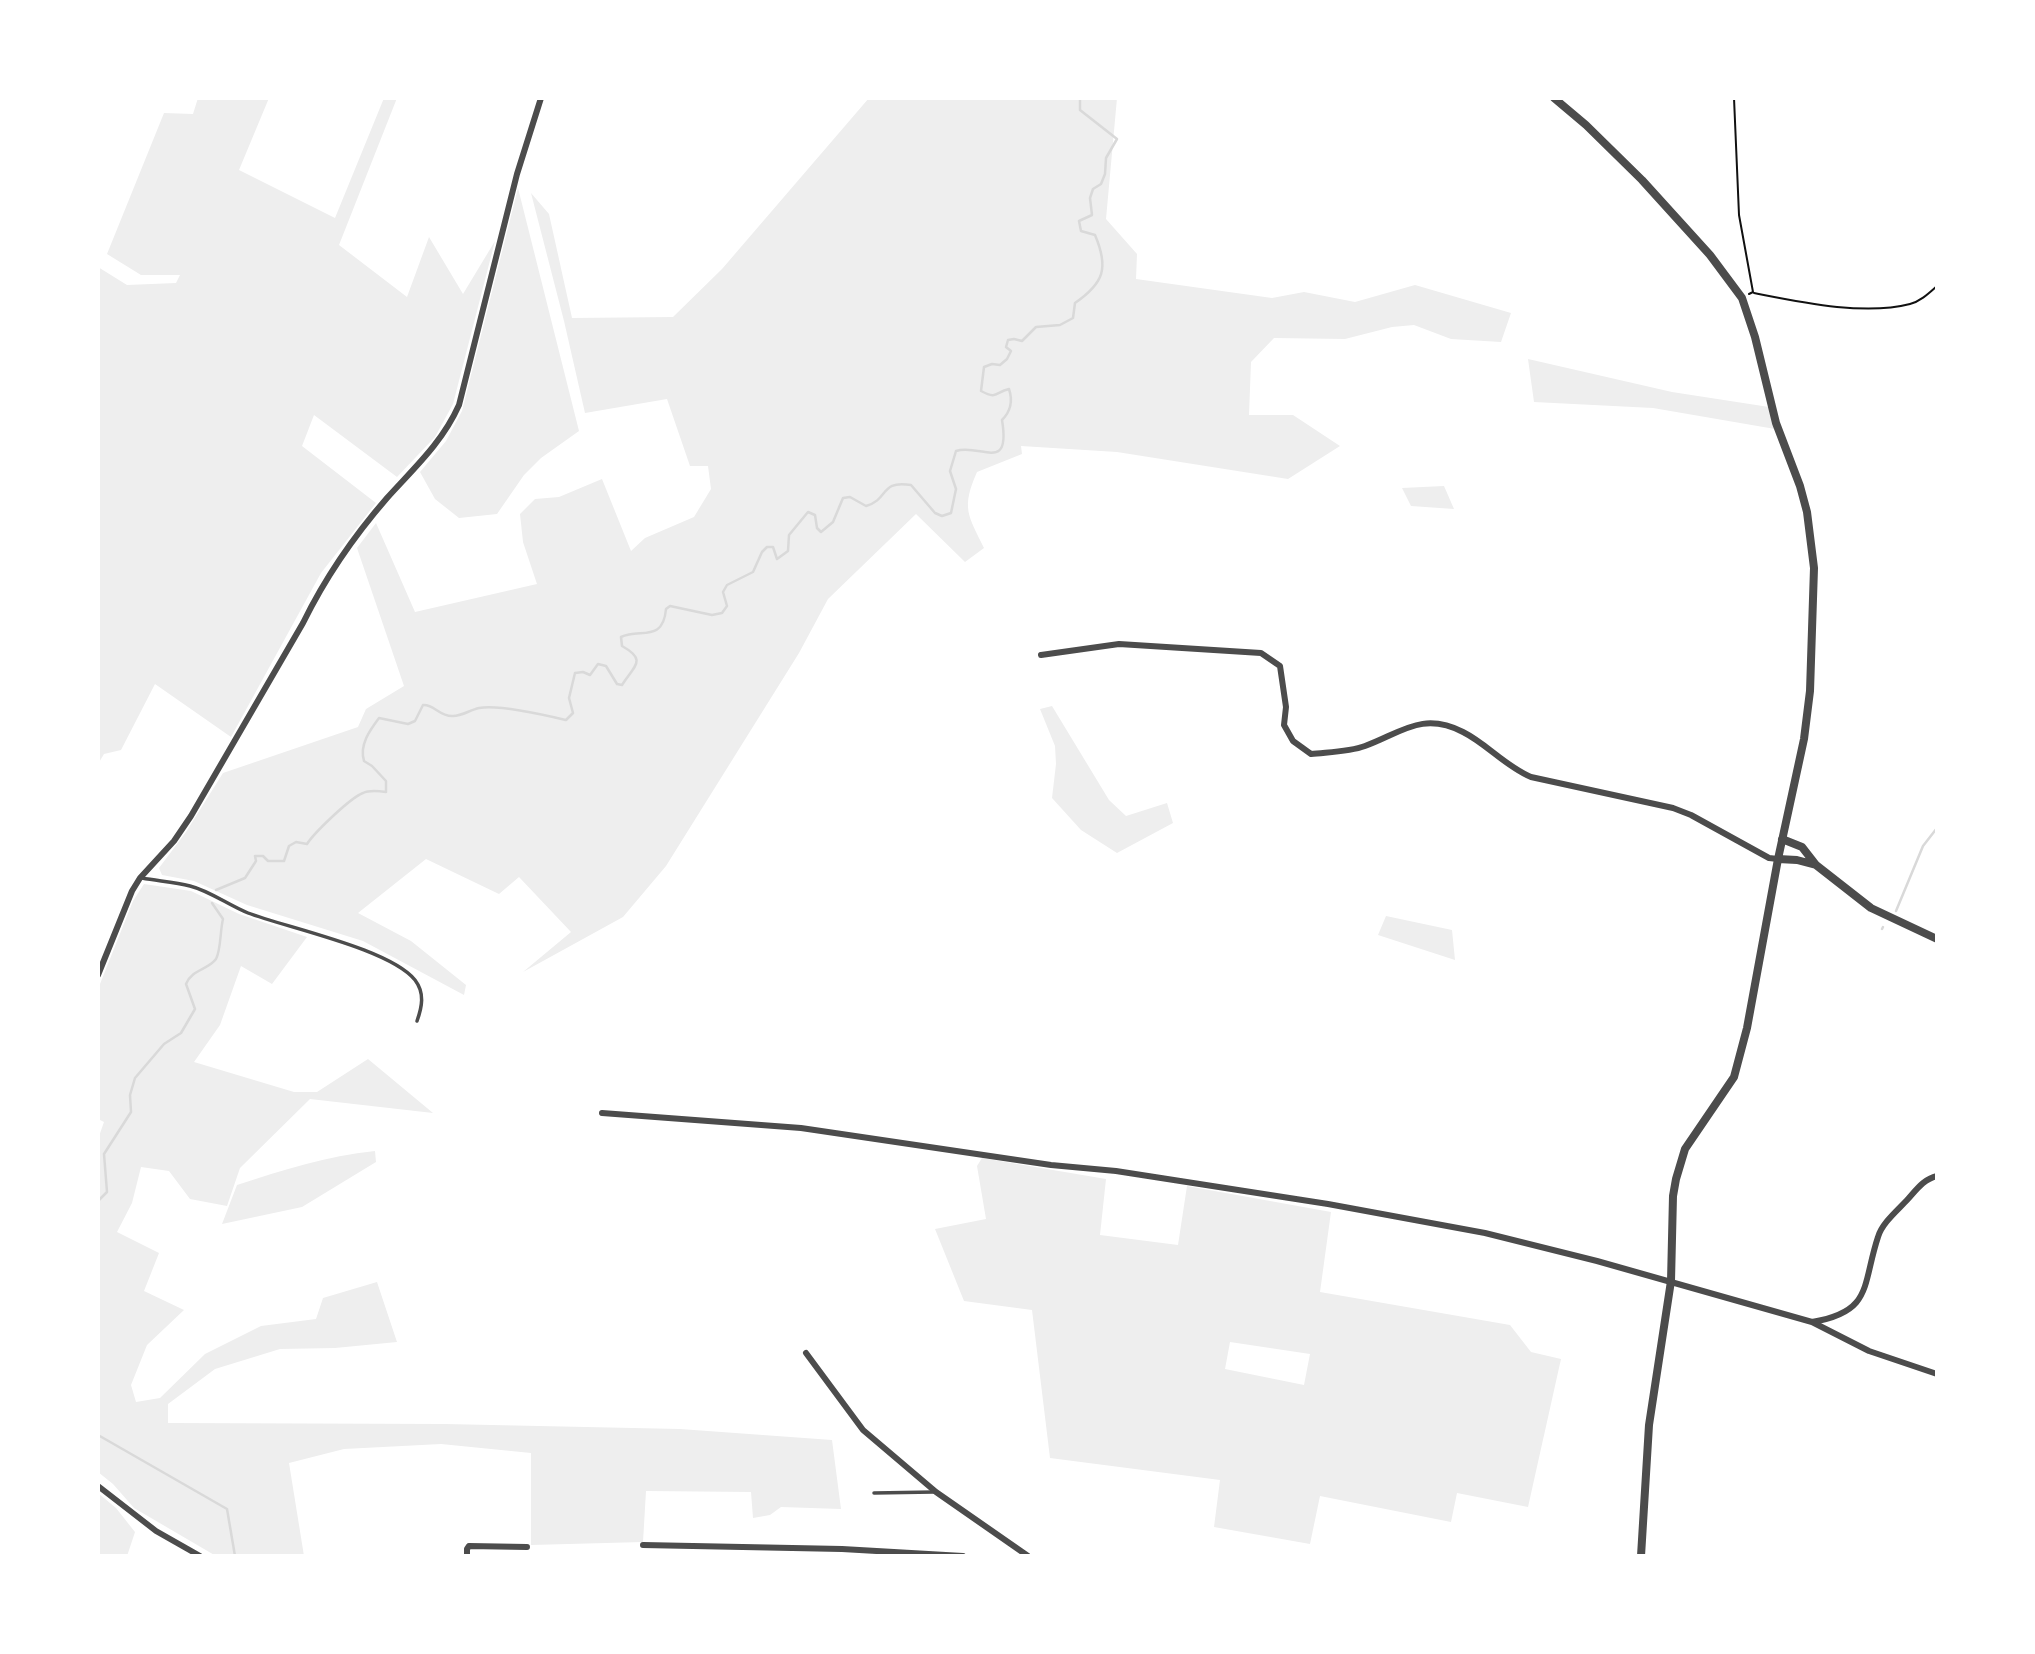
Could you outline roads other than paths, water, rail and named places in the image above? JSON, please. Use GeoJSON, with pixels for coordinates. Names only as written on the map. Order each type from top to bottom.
{"type":"FeatureCollection","features":[{"type":"Feature","properties":{"kind":"street"},"geometry":{"type":"LineString","coordinates":[[98,975],[132,891],[191,816],[303,623],[317,593],[386,500],[440,441],[451,424],[459,405],[517,174],[541,98]]}},
{"type":"Feature","properties":{"kind":"street"},"geometry":{"type":"LineString","coordinates":[[1554,98],[1596,133],[1642,180],[1710,255],[1742,298],[1755,337],[1776,423],[1803,499],[1812,541],[1814,568],[1810,691],[1804,739],[1740,1059],[1725,1092],[1685,1149],[1673,1196],[1671,1281],[1650,1413],[1641,1556]]}},
{"type":"Feature","properties":{"kind":"street"},"geometry":{"type":"LineString","coordinates":[[1041,655],[1119,644],[1261,653],[1280,666],[1286,707],[1284,725],[1293,741],[1311,754],[1363,747],[1406,726],[1422,723],[1442,724],[1463,732],[1522,774],[1673,808],[1691,815],[1769,858],[1797,860],[1816,865]]}},
{"type":"Feature","properties":{"kind":"street"},"geometry":{"type":"LineString","coordinates":[[1782,839],[1802,847],[1816,865],[1871,908],[1937,939]]}},
{"type":"Feature","properties":{"kind":"street"},"geometry":{"type":"LineString","coordinates":[[602,1113],[801,1128],[1199,1184],[1485,1233],[1671,1281],[1812,1322],[1869,1351],[1937,1374]]}},
{"type":"Feature","properties":{"kind":"street"},"geometry":{"type":"LineString","coordinates":[[1812,1322],[1831,1319],[1851,1308],[1864,1292],[1881,1229],[1923,1182],[1937,1176]]}},
{"type":"Feature","properties":{"kind":"street"},"geometry":{"type":"LineString","coordinates":[[806,1353],[863,1430],[936,1492],[1028,1556]]}},
{"type":"Feature","properties":{"kind":"street"},"geometry":{"type":"LineString","coordinates":[[98,1486],[156,1531],[200,1556]]}},
{"type":"Feature","properties":{"kind":"street"},"geometry":{"type":"LineString","coordinates":[[643,1545],[828,1549],[962,1556]]}},
{"type":"Feature","properties":{"kind":"street"},"geometry":{"type":"LineString","coordinates":[[467,1556],[469,1546],[527,1547]]}},
{"type":"Feature","properties":{"kind":"lane"},"geometry":{"type":"LineString","coordinates":[[140,878],[191,886],[244,911],[358,947],[395,964],[415,980],[422,994],[417,1021]]}},
{"type":"Feature","properties":{"kind":"lane"},"geometry":{"type":"LineString","coordinates":[[874,1493],[936,1492]]}},
{"type":"Feature","properties":{"kind":"waterway"},"geometry":{"type":"LineString","coordinates":[[216,890],[245,878],[256,861],[255,856],[263,856],[268,861],[284,861],[289,846],[296,842],[307,844],[333,816],[357,796],[368,791],[386,792],[386,781],[364,761],[363,755],[366,738],[379,718],[408,724],[415,721],[423,705],[448,716],[479,708],[498,707],[566,720],[573,713],[569,698],[575,673],[590,675],[598,664],[606,666],[617,684],[622,685],[634,668],[636,659],[622,646],[621,637],[655,630],[664,620],[666,609],[670,606],[712,615],[722,613],[727,606],[723,592],[727,585],[753,572],[767,547],[773,547],[777,559],[788,551],[789,535],[808,512],[815,515],[817,528],[821,532],[833,522],[843,498],[850,497],[866,506],[874,503],[889,488],[901,484],[911,485],[935,513],[942,516],[951,513],[956,489],[950,471],[956,451],[991,453],[1002,446],[1002,420],[1009,409],[1010,393],[1009,389],[994,395],[981,391],[984,367],[1000,365],[1007,359],[1011,351],[1006,347],[1008,340],[1022,341],[1036,327],[1060,325],[1073,318],[1075,303],[1092,289],[1101,274],[1102,257],[1095,235],[1081,231],[1079,221],[1092,215],[1090,198],[1093,189],[1101,184],[1106,158],[1117,139],[1080,110],[1080,98]]}},
{"type":"Feature","properties":{"kind":"waterway"},"geometry":{"type":"LineString","coordinates":[[1896,911],[1923,846],[1937,828]]}},
{"type":"Feature","properties":{"kind":"waterway"},"geometry":{"type":"LineString","coordinates":[[98,1201],[107,1192],[104,1154],[131,1112],[130,1095],[135,1078],[164,1044],[181,1033],[195,1009],[186,984],[192,975],[213,963],[218,955],[223,919],[212,903]]}},
{"type":"Feature","properties":{"kind":"waterway"},"geometry":{"type":"LineString","coordinates":[[98,1435],[227,1509],[235,1556]]}}]}
